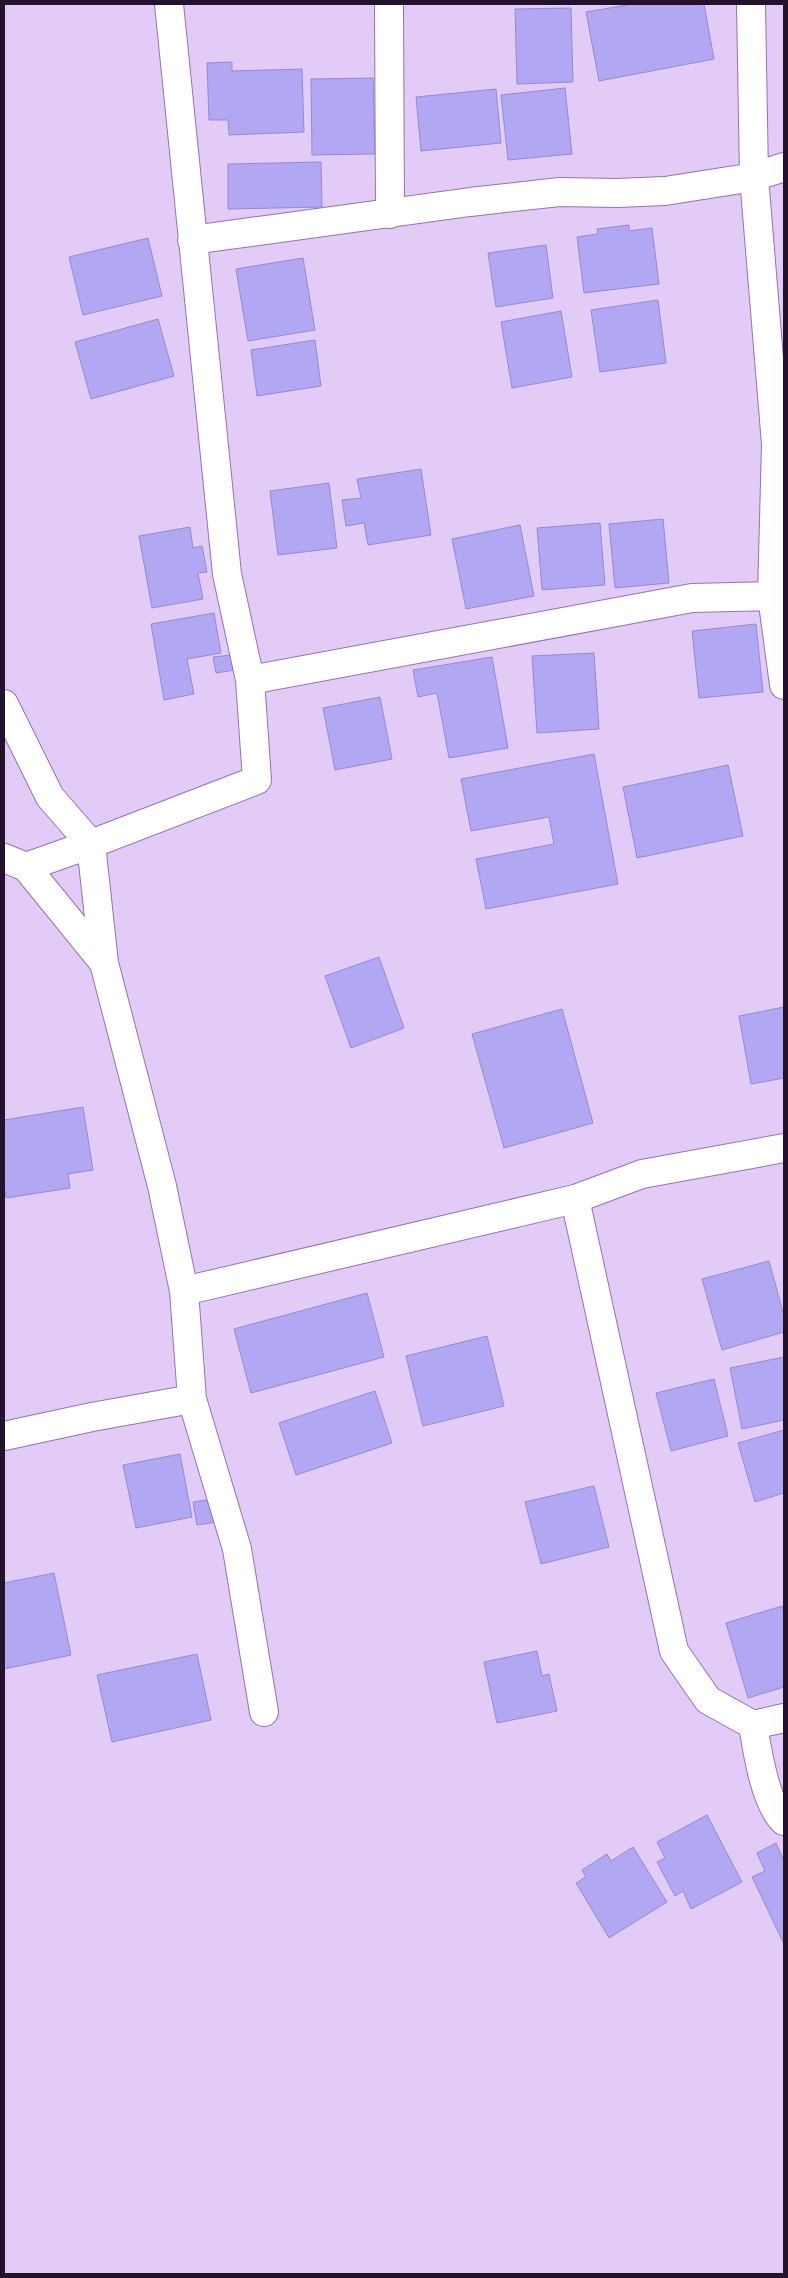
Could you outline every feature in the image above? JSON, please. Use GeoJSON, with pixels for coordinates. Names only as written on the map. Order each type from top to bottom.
{"type":"FeatureCollection","features":[{"type":"Feature","properties":{"kind":"street"},"geometry":{"type":"LineString","coordinates":[[104,962],[15,862],[91,844],[257,780],[250,680],[227,574],[169,4]]}},
{"type":"Feature","properties":{"kind":"street"},"geometry":{"type":"LineString","coordinates":[[389,4],[390,214]]}},
{"type":"Feature","properties":{"kind":"street"},"geometry":{"type":"LineString","coordinates":[[751,4],[754,177],[776,444],[772,596],[784,685]]}},
{"type":"Feature","properties":{"kind":"street"},"geometry":{"type":"LineString","coordinates":[[192,240],[470,202],[559,192],[617,193],[665,191],[754,177],[784,167]]}},
{"type":"Feature","properties":{"kind":"street"},"geometry":{"type":"LineString","coordinates":[[250,680],[692,598],[772,596]]}},
{"type":"Feature","properties":{"kind":"street"},"geometry":{"type":"LineString","coordinates":[[4,704],[50,797],[91,844],[104,962],[162,1186],[184,1290],[192,1399],[237,1549],[264,1712]]}},
{"type":"Feature","properties":{"kind":"street"},"geometry":{"type":"LineString","coordinates":[[184,1290],[575,1199],[642,1174],[784,1148]]}},
{"type":"Feature","properties":{"kind":"street"},"geometry":{"type":"LineString","coordinates":[[575,1199],[674,1651],[708,1700],[753,1725],[784,1718]]}},
{"type":"Feature","properties":{"kind":"street"},"geometry":{"type":"LineString","coordinates":[[4,1436],[92,1417],[192,1399]]}},
{"type":"Feature","properties":{"kind":"street"},"geometry":{"type":"LineString","coordinates":[[753,1725],[762,1775],[778,1816],[784,1821]]}},
{"type":"Feature","properties":{"kind":"building"},"geometry":{"type":"Polygon","coordinates":[[[633,4],[704,4],[714,59],[599,81],[586,12],[633,4]]]}},
{"type":"Feature","properties":{"kind":"building"},"geometry":{"type":"Polygon","coordinates":[[[571,8],[573,82],[517,84],[515,9],[571,8]]]}},
{"type":"Feature","properties":{"kind":"building"},"geometry":{"type":"Polygon","coordinates":[[[232,62],[232,71],[302,69],[304,132],[229,135],[228,120],[209,120],[207,63],[232,62]]]}},
{"type":"Feature","properties":{"kind":"building"},"geometry":{"type":"Polygon","coordinates":[[[373,78],[375,154],[312,155],[311,79],[373,78]]]}},
{"type":"Feature","properties":{"kind":"building"},"geometry":{"type":"Polygon","coordinates":[[[565,88],[572,154],[508,160],[501,95],[565,88]]]}},
{"type":"Feature","properties":{"kind":"building"},"geometry":{"type":"Polygon","coordinates":[[[496,89],[501,143],[421,151],[416,97],[496,89]]]}},
{"type":"Feature","properties":{"kind":"building"},"geometry":{"type":"Polygon","coordinates":[[[321,162],[322,207],[228,209],[228,164],[321,162]]]}},
{"type":"Feature","properties":{"kind":"building"},"geometry":{"type":"Polygon","coordinates":[[[629,225],[629,231],[652,228],[659,284],[584,293],[577,237],[598,234],[597,229],[629,225]]]}},
{"type":"Feature","properties":{"kind":"building"},"geometry":{"type":"Polygon","coordinates":[[[148,238],[162,296],[83,315],[69,257],[148,238]]]}},
{"type":"Feature","properties":{"kind":"building"},"geometry":{"type":"Polygon","coordinates":[[[546,245],[553,298],[496,307],[488,253],[546,245]]]}},
{"type":"Feature","properties":{"kind":"building"},"geometry":{"type":"Polygon","coordinates":[[[303,258],[315,330],[248,341],[236,269],[303,258]]]}},
{"type":"Feature","properties":{"kind":"building"},"geometry":{"type":"Polygon","coordinates":[[[658,300],[666,363],[600,372],[591,310],[658,300]]]}},
{"type":"Feature","properties":{"kind":"building"},"geometry":{"type":"Polygon","coordinates":[[[561,311],[572,377],[512,388],[501,322],[561,311]]]}},
{"type":"Feature","properties":{"kind":"building"},"geometry":{"type":"Polygon","coordinates":[[[158,319],[174,376],[91,399],[75,342],[158,319]]]}},
{"type":"Feature","properties":{"kind":"building"},"geometry":{"type":"Polygon","coordinates":[[[315,340],[321,386],[257,396],[251,350],[315,340]]]}},
{"type":"Feature","properties":{"kind":"building"},"geometry":{"type":"Polygon","coordinates":[[[421,469],[431,535],[368,545],[364,523],[346,526],[342,500],[361,498],[357,479],[421,469]]]}},
{"type":"Feature","properties":{"kind":"building"},"geometry":{"type":"Polygon","coordinates":[[[329,483],[337,548],[278,555],[270,491],[329,483]]]}},
{"type":"Feature","properties":{"kind":"building"},"geometry":{"type":"Polygon","coordinates":[[[663,519],[669,583],[615,588],[609,524],[663,519]]]}},
{"type":"Feature","properties":{"kind":"building"},"geometry":{"type":"Polygon","coordinates":[[[600,523],[605,585],[542,590],[537,528],[600,523]]]}},
{"type":"Feature","properties":{"kind":"building"},"geometry":{"type":"Polygon","coordinates":[[[520,525],[534,596],[466,609],[452,539],[520,525]]]}},
{"type":"Feature","properties":{"kind":"building"},"geometry":{"type":"Polygon","coordinates":[[[190,527],[193,548],[202,546],[207,572],[198,573],[203,599],[152,608],[139,536],[190,527]]]}},
{"type":"Feature","properties":{"kind":"building"},"geometry":{"type":"Polygon","coordinates":[[[214,613],[221,653],[187,659],[194,694],[164,700],[151,624],[214,613]]]}},
{"type":"Feature","properties":{"kind":"building"},"geometry":{"type":"Polygon","coordinates":[[[756,624],[763,692],[699,698],[692,631],[756,624]]]}},
{"type":"Feature","properties":{"kind":"building"},"geometry":{"type":"Polygon","coordinates":[[[594,653],[599,729],[537,733],[532,656],[594,653]]]}},
{"type":"Feature","properties":{"kind":"building"},"geometry":{"type":"Polygon","coordinates":[[[232,655],[235,670],[216,673],[213,657],[232,655]]]}},
{"type":"Feature","properties":{"kind":"building"},"geometry":{"type":"Polygon","coordinates":[[[492,657],[508,748],[449,758],[437,693],[418,697],[413,670],[492,657]]]}},
{"type":"Feature","properties":{"kind":"building"},"geometry":{"type":"Polygon","coordinates":[[[380,697],[392,759],[335,770],[323,708],[380,697]]]}},
{"type":"Feature","properties":{"kind":"building"},"geometry":{"type":"Polygon","coordinates":[[[594,754],[618,884],[486,909],[476,859],[554,844],[549,817],[471,831],[461,779],[594,754]]]}},
{"type":"Feature","properties":{"kind":"building"},"geometry":{"type":"Polygon","coordinates":[[[728,765],[743,836],[637,858],[623,787],[728,765]]]}},
{"type":"Feature","properties":{"kind":"building"},"geometry":{"type":"Polygon","coordinates":[[[379,957],[404,1028],[351,1048],[325,976],[379,957]]]}},
{"type":"Feature","properties":{"kind":"building"},"geometry":{"type":"Polygon","coordinates":[[[784,1007],[784,1078],[751,1084],[739,1016],[784,1007]]]}},
{"type":"Feature","properties":{"kind":"building"},"geometry":{"type":"Polygon","coordinates":[[[562,1009],[593,1123],[504,1148],[472,1034],[562,1009]]]}},
{"type":"Feature","properties":{"kind":"building"},"geometry":{"type":"Polygon","coordinates":[[[83,1107],[93,1170],[68,1174],[70,1188],[6,1198],[4,1185],[4,1120],[83,1107]]]}},
{"type":"Feature","properties":{"kind":"building"},"geometry":{"type":"Polygon","coordinates":[[[769,1261],[784,1316],[784,1332],[722,1350],[702,1279],[769,1261]]]}},
{"type":"Feature","properties":{"kind":"building"},"geometry":{"type":"Polygon","coordinates":[[[367,1293],[384,1357],[251,1393],[234,1329],[367,1293]]]}},
{"type":"Feature","properties":{"kind":"building"},"geometry":{"type":"Polygon","coordinates":[[[487,1336],[504,1406],[423,1426],[406,1356],[487,1336]]]}},
{"type":"Feature","properties":{"kind":"building"},"geometry":{"type":"Polygon","coordinates":[[[784,1357],[784,1420],[742,1429],[730,1368],[784,1357]]]}},
{"type":"Feature","properties":{"kind":"building"},"geometry":{"type":"Polygon","coordinates":[[[714,1379],[728,1436],[671,1451],[656,1393],[714,1379]]]}},
{"type":"Feature","properties":{"kind":"building"},"geometry":{"type":"Polygon","coordinates":[[[375,1391],[392,1443],[296,1475],[279,1423],[375,1391]]]}},
{"type":"Feature","properties":{"kind":"building"},"geometry":{"type":"Polygon","coordinates":[[[784,1430],[784,1493],[755,1502],[738,1443],[784,1430]]]}},
{"type":"Feature","properties":{"kind":"building"},"geometry":{"type":"Polygon","coordinates":[[[180,1454],[192,1517],[136,1528],[123,1465],[180,1454]]]}},
{"type":"Feature","properties":{"kind":"building"},"geometry":{"type":"Polygon","coordinates":[[[594,1486],[609,1547],[541,1564],[525,1502],[594,1486]]]}},
{"type":"Feature","properties":{"kind":"building"},"geometry":{"type":"Polygon","coordinates":[[[212,1499],[217,1522],[197,1525],[193,1502],[212,1499]]]}},
{"type":"Feature","properties":{"kind":"building"},"geometry":{"type":"Polygon","coordinates":[[[54,1573],[71,1655],[4,1669],[4,1583],[54,1573]]]}},
{"type":"Feature","properties":{"kind":"building"},"geometry":{"type":"Polygon","coordinates":[[[782,1606],[784,1613],[784,1687],[748,1698],[726,1623],[782,1606]]]}},
{"type":"Feature","properties":{"kind":"building"},"geometry":{"type":"Polygon","coordinates":[[[537,1651],[542,1676],[549,1674],[557,1711],[497,1723],[484,1662],[537,1651]]]}},
{"type":"Feature","properties":{"kind":"building"},"geometry":{"type":"Polygon","coordinates":[[[197,1654],[211,1720],[112,1742],[97,1675],[197,1654]]]}},
{"type":"Feature","properties":{"kind":"building"},"geometry":{"type":"Polygon","coordinates":[[[707,1815],[742,1882],[691,1909],[683,1891],[675,1896],[657,1862],[665,1858],[657,1842],[707,1815]]]}},
{"type":"Feature","properties":{"kind":"building"},"geometry":{"type":"Polygon","coordinates":[[[776,1843],[784,1861],[784,1944],[752,1877],[765,1871],[757,1853],[776,1843]]]}},
{"type":"Feature","properties":{"kind":"building"},"geometry":{"type":"Polygon","coordinates":[[[633,1847],[667,1902],[609,1938],[576,1883],[586,1877],[582,1870],[607,1854],[611,1861],[633,1847]]]}}]}
